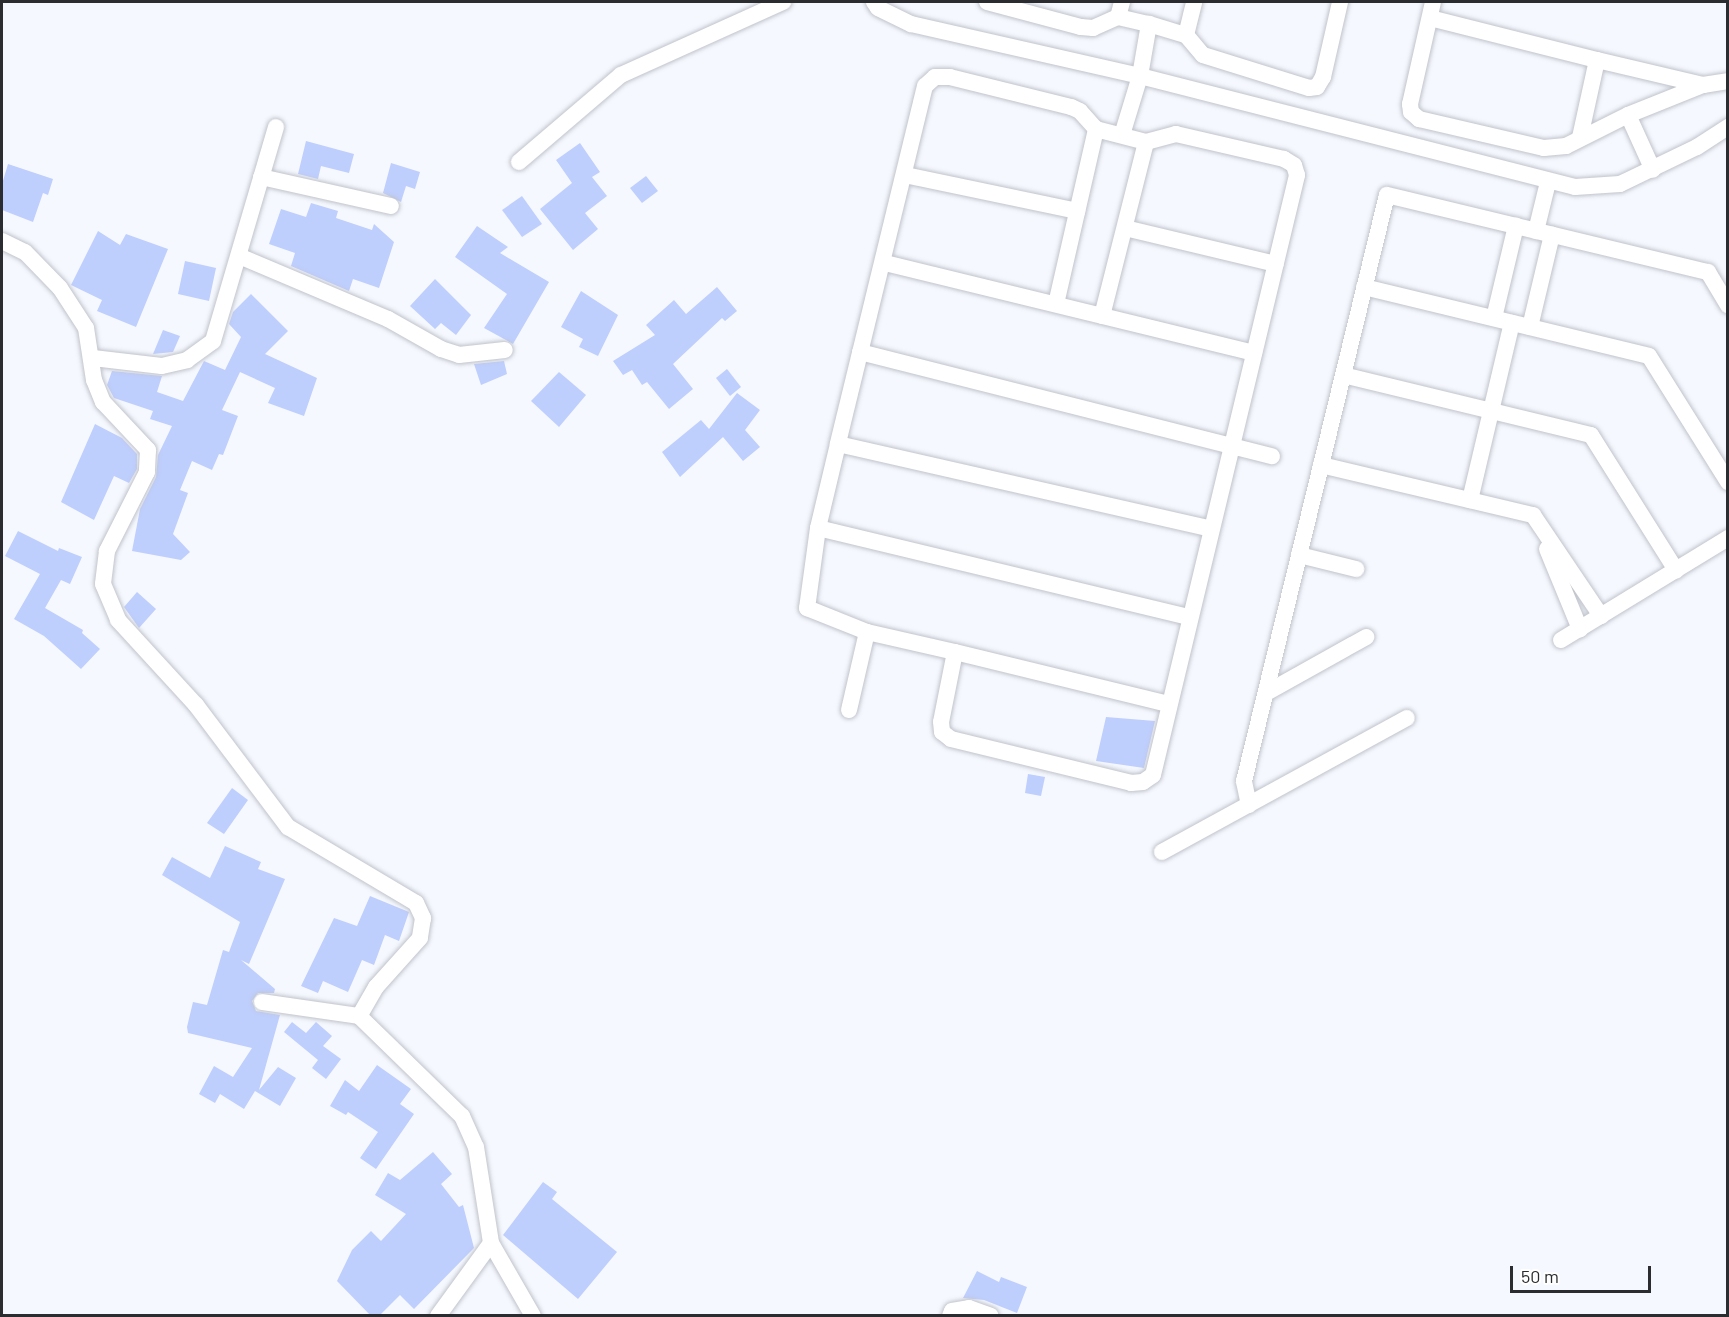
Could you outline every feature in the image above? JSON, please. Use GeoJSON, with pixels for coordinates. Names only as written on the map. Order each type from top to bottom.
{"type":"FeatureCollection","features":[{"type":"Feature","properties":{"kind":"street"},"geometry":{"type":"LineString","coordinates":[[519,162],[621,75],[783,2]]}},
{"type":"Feature","properties":{"kind":"street"},"geometry":{"type":"LineString","coordinates":[[873,2],[911,24],[1140,76],[1548,182],[1575,186],[1620,184],[1653,170],[1728,127]]}},
{"type":"Feature","properties":{"kind":"street"},"geometry":{"type":"LineString","coordinates":[[987,2],[1081,27],[1093,28],[1120,9],[1149,24],[1186,35],[1203,55],[1308,88],[1317,87],[1340,2]]}},
{"type":"Feature","properties":{"kind":"street"},"geometry":{"type":"LineString","coordinates":[[1186,35],[1194,2]]}},
{"type":"Feature","properties":{"kind":"street"},"geometry":{"type":"LineString","coordinates":[[1703,85],[1597,60],[1431,10],[1410,104],[1411,112],[1419,119],[1544,148],[1566,146],[1628,115],[1703,85],[1728,81]]}},
{"type":"Feature","properties":{"kind":"street"},"geometry":{"type":"LineString","coordinates":[[1122,135],[1140,76],[1149,24]]}},
{"type":"Feature","properties":{"kind":"street"},"geometry":{"type":"LineString","coordinates":[[1580,137],[1597,60]]}},
{"type":"Feature","properties":{"kind":"street"},"geometry":{"type":"LineString","coordinates":[[955,652],[942,732],[951,739],[1120,781],[1143,782],[1153,775],[1297,175],[1294,165],[1284,159],[1176,134],[1146,142],[1096,129],[1080,111],[1071,106],[950,77],[934,77],[925,86],[885,263],[860,352],[818,528],[807,608],[867,632],[955,652],[1169,704]]}},
{"type":"Feature","properties":{"kind":"street"},"geometry":{"type":"LineString","coordinates":[[1628,115],[1653,170]]}},
{"type":"Feature","properties":{"kind":"street"},"geometry":{"type":"LineString","coordinates":[[93,358],[141,366],[187,360],[213,341],[276,127]]}},
{"type":"Feature","properties":{"kind":"street"},"geometry":{"type":"LineString","coordinates":[[1056,304],[1096,129]]}},
{"type":"Feature","properties":{"kind":"street"},"geometry":{"type":"LineString","coordinates":[[1102,315],[1146,142]]}},
{"type":"Feature","properties":{"kind":"street"},"geometry":{"type":"LineString","coordinates":[[905,175],[1077,212]]}},
{"type":"Feature","properties":{"kind":"street"},"geometry":{"type":"LineString","coordinates":[[261,177],[391,206]]}},
{"type":"Feature","properties":{"kind":"street"},"geometry":{"type":"LineString","coordinates":[[1530,327],[1544,233],[1548,182]]}},
{"type":"Feature","properties":{"kind":"street"},"geometry":{"type":"LineString","coordinates":[[1249,805],[1244,781],[1387,195],[1708,272],[1728,305]]}},
{"type":"Feature","properties":{"kind":"street"},"geometry":{"type":"LineString","coordinates":[[1494,318],[1516,226]]}},
{"type":"Feature","properties":{"kind":"street"},"geometry":{"type":"LineString","coordinates":[[1125,228],[1276,264]]}},
{"type":"Feature","properties":{"kind":"street"},"geometry":{"type":"LineString","coordinates":[[2,242],[25,252],[60,288],[86,328],[93,358],[94,380],[104,402],[148,450],[147,472],[107,551],[104,584],[118,620],[196,705],[288,827],[416,903],[423,918],[420,938],[376,987],[359,1016]]}},
{"type":"Feature","properties":{"kind":"street"},"geometry":{"type":"LineString","coordinates":[[238,256],[388,319],[441,349],[459,355],[505,350]]}},
{"type":"Feature","properties":{"kind":"street"},"geometry":{"type":"LineString","coordinates":[[885,263],[1254,353]]}},
{"type":"Feature","properties":{"kind":"street"},"geometry":{"type":"LineString","coordinates":[[1364,287],[1649,356],[1728,482]]}},
{"type":"Feature","properties":{"kind":"street"},"geometry":{"type":"LineString","coordinates":[[1470,500],[1512,323]]}},
{"type":"Feature","properties":{"kind":"street"},"geometry":{"type":"LineString","coordinates":[[860,352],[1272,456]]}},
{"type":"Feature","properties":{"kind":"street"},"geometry":{"type":"LineString","coordinates":[[1343,375],[1591,435],[1676,570]]}},
{"type":"Feature","properties":{"kind":"street"},"geometry":{"type":"LineString","coordinates":[[838,444],[1211,529]]}},
{"type":"Feature","properties":{"kind":"street"},"geometry":{"type":"LineString","coordinates":[[1321,465],[1533,515],[1600,616]]}},
{"type":"Feature","properties":{"kind":"street"},"geometry":{"type":"LineString","coordinates":[[1533,515],[1580,629]]}},
{"type":"Feature","properties":{"kind":"street"},"geometry":{"type":"LineString","coordinates":[[818,528],[1190,617]]}},
{"type":"Feature","properties":{"kind":"street"},"geometry":{"type":"LineString","coordinates":[[1561,640],[1728,538]]}},
{"type":"Feature","properties":{"kind":"street"},"geometry":{"type":"LineString","coordinates":[[1299,555],[1356,569]]}},
{"type":"Feature","properties":{"kind":"street"},"geometry":{"type":"LineString","coordinates":[[849,710],[867,632]]}},
{"type":"Feature","properties":{"kind":"street"},"geometry":{"type":"LineString","coordinates":[[1266,693],[1366,637]]}},
{"type":"Feature","properties":{"kind":"street"},"geometry":{"type":"LineString","coordinates":[[1162,852],[1407,718]]}},
{"type":"Feature","properties":{"kind":"street"},"geometry":{"type":"LineString","coordinates":[[262,1002],[359,1016],[462,1116],[476,1147],[491,1243],[533,1316]]}},
{"type":"Feature","properties":{"kind":"street"},"geometry":{"type":"LineString","coordinates":[[438,1316],[491,1243]]}},
{"type":"Feature","properties":{"kind":"street"},"geometry":{"type":"LineString","coordinates":[[950,1316],[952,1311],[969,1308],[991,1316]]}},
{"type":"Feature","properties":{"kind":"building"},"geometry":{"type":"Polygon","coordinates":[[[306,141],[354,154],[349,173],[321,166],[318,179],[298,174],[306,141]]]}},
{"type":"Feature","properties":{"kind":"building"},"geometry":{"type":"Polygon","coordinates":[[[580,143],[600,172],[592,177],[607,196],[585,213],[598,229],[573,250],[540,209],[572,183],[556,160],[580,143]]]}},
{"type":"Feature","properties":{"kind":"building"},"geometry":{"type":"Polygon","coordinates":[[[391,163],[420,172],[415,189],[406,186],[401,202],[383,193],[391,163]]]}},
{"type":"Feature","properties":{"kind":"building"},"geometry":{"type":"Polygon","coordinates":[[[8,164],[53,179],[48,195],[43,193],[33,222],[2,210],[2,184],[8,164]]]}},
{"type":"Feature","properties":{"kind":"building"},"geometry":{"type":"Polygon","coordinates":[[[646,176],[658,191],[642,203],[630,188],[646,176]]]}},
{"type":"Feature","properties":{"kind":"building"},"geometry":{"type":"Polygon","coordinates":[[[522,196],[542,224],[522,237],[502,210],[522,196]]]}},
{"type":"Feature","properties":{"kind":"building"},"geometry":{"type":"Polygon","coordinates":[[[311,203],[338,211],[336,218],[372,230],[374,224],[394,242],[379,288],[353,279],[349,291],[291,266],[295,253],[269,244],[281,209],[306,217],[311,203]]]}},
{"type":"Feature","properties":{"kind":"building"},"geometry":{"type":"Polygon","coordinates":[[[477,226],[508,247],[500,253],[549,282],[513,344],[484,328],[507,294],[455,257],[477,226]]]}},
{"type":"Feature","properties":{"kind":"building"},"geometry":{"type":"Polygon","coordinates":[[[98,231],[120,245],[126,234],[168,249],[136,327],[97,311],[102,300],[71,285],[98,231]]]}},
{"type":"Feature","properties":{"kind":"building"},"geometry":{"type":"Polygon","coordinates":[[[185,261],[216,268],[209,301],[178,294],[185,261]]]}},
{"type":"Feature","properties":{"kind":"building"},"geometry":{"type":"Polygon","coordinates":[[[435,279],[471,315],[456,335],[441,323],[435,329],[410,306],[435,279]]]}},
{"type":"Feature","properties":{"kind":"building"},"geometry":{"type":"Polygon","coordinates":[[[717,287],[737,311],[725,321],[722,318],[673,364],[693,389],[669,409],[647,382],[642,385],[632,370],[623,375],[613,361],[655,335],[646,325],[674,300],[686,314],[717,287]]]}},
{"type":"Feature","properties":{"kind":"building"},"geometry":{"type":"Polygon","coordinates":[[[581,291],[618,315],[598,356],[579,347],[583,339],[561,327],[581,291]]]}},
{"type":"Feature","properties":{"kind":"building"},"geometry":{"type":"Polygon","coordinates":[[[251,294],[288,331],[265,354],[317,378],[304,416],[268,403],[275,388],[240,372],[222,410],[238,416],[223,455],[219,454],[212,470],[192,461],[180,490],[188,493],[173,534],[190,552],[181,560],[132,551],[140,509],[156,477],[158,455],[172,426],[150,419],[153,411],[114,398],[107,385],[112,371],[162,376],[157,392],[183,401],[204,361],[225,370],[241,337],[229,324],[233,312],[251,294]]]}},
{"type":"Feature","properties":{"kind":"building"},"geometry":{"type":"Polygon","coordinates":[[[163,330],[180,336],[173,352],[153,354],[163,330]]]}},
{"type":"Feature","properties":{"kind":"building"},"geometry":{"type":"Polygon","coordinates":[[[504,361],[507,374],[481,385],[474,364],[504,361]]]}},
{"type":"Feature","properties":{"kind":"building"},"geometry":{"type":"Polygon","coordinates":[[[727,369],[741,387],[730,396],[716,378],[727,369]]]}},
{"type":"Feature","properties":{"kind":"building"},"geometry":{"type":"Polygon","coordinates":[[[559,372],[586,395],[559,427],[531,401],[559,372]]]}},
{"type":"Feature","properties":{"kind":"building"},"geometry":{"type":"Polygon","coordinates":[[[737,393],[760,410],[745,430],[760,447],[743,461],[723,437],[680,477],[662,452],[701,420],[709,429],[737,393]]]}},
{"type":"Feature","properties":{"kind":"building"},"geometry":{"type":"Polygon","coordinates":[[[95,424],[122,438],[137,454],[137,469],[129,483],[114,476],[94,520],[61,502],[95,424]]]}},
{"type":"Feature","properties":{"kind":"building"},"geometry":{"type":"Polygon","coordinates":[[[18,531],[58,551],[59,548],[82,557],[70,584],[61,580],[45,608],[83,630],[82,633],[100,649],[81,669],[44,636],[14,619],[40,574],[5,556],[18,531]]]}},
{"type":"Feature","properties":{"kind":"building"},"geometry":{"type":"Polygon","coordinates":[[[137,592],[156,609],[139,628],[124,607],[137,592]]]}},
{"type":"Feature","properties":{"kind":"building"},"geometry":{"type":"Polygon","coordinates":[[[1106,717],[1155,721],[1144,768],[1096,761],[1106,717]]]}},
{"type":"Feature","properties":{"kind":"building"},"geometry":{"type":"Polygon","coordinates":[[[1028,774],[1045,777],[1041,796],[1025,793],[1028,774]]]}},
{"type":"Feature","properties":{"kind":"building"},"geometry":{"type":"Polygon","coordinates":[[[232,788],[248,800],[224,834],[207,823],[232,788]]]}},
{"type":"Feature","properties":{"kind":"building"},"geometry":{"type":"Polygon","coordinates":[[[225,846],[261,862],[258,869],[285,879],[249,964],[241,960],[275,989],[274,993],[258,993],[252,1001],[256,1011],[280,1015],[259,1090],[278,1067],[296,1078],[280,1106],[255,1091],[244,1109],[220,1094],[215,1103],[199,1094],[214,1066],[233,1077],[252,1048],[188,1033],[187,1027],[193,1002],[207,1005],[223,950],[229,952],[240,922],[162,875],[172,857],[210,878],[225,846]]]}},
{"type":"Feature","properties":{"kind":"building"},"geometry":{"type":"Polygon","coordinates":[[[370,896],[409,912],[399,941],[385,935],[374,965],[362,960],[348,992],[323,981],[318,993],[301,986],[334,918],[357,926],[370,896]]]}},
{"type":"Feature","properties":{"kind":"building"},"geometry":{"type":"Polygon","coordinates":[[[292,1022],[306,1033],[316,1022],[332,1036],[323,1046],[341,1059],[326,1079],[312,1068],[318,1060],[284,1032],[292,1022]]]}},
{"type":"Feature","properties":{"kind":"building"},"geometry":{"type":"Polygon","coordinates":[[[377,1065],[411,1089],[400,1104],[414,1114],[376,1169],[360,1158],[378,1132],[348,1112],[346,1115],[330,1106],[345,1080],[359,1091],[377,1065]]]}},
{"type":"Feature","properties":{"kind":"building"},"geometry":{"type":"Polygon","coordinates":[[[433,1152],[452,1174],[441,1184],[459,1207],[463,1205],[474,1248],[414,1309],[400,1295],[379,1316],[371,1316],[337,1281],[352,1250],[371,1231],[381,1241],[406,1214],[375,1195],[388,1173],[400,1180],[433,1152]]]}},
{"type":"Feature","properties":{"kind":"building"},"geometry":{"type":"Polygon","coordinates":[[[543,1182],[557,1192],[552,1199],[617,1252],[578,1299],[503,1235],[543,1182]]]}},
{"type":"Feature","properties":{"kind":"building"},"geometry":{"type":"Polygon","coordinates":[[[977,1271],[999,1282],[1001,1277],[1027,1287],[1017,1313],[984,1300],[963,1298],[977,1271]]]}}]}
